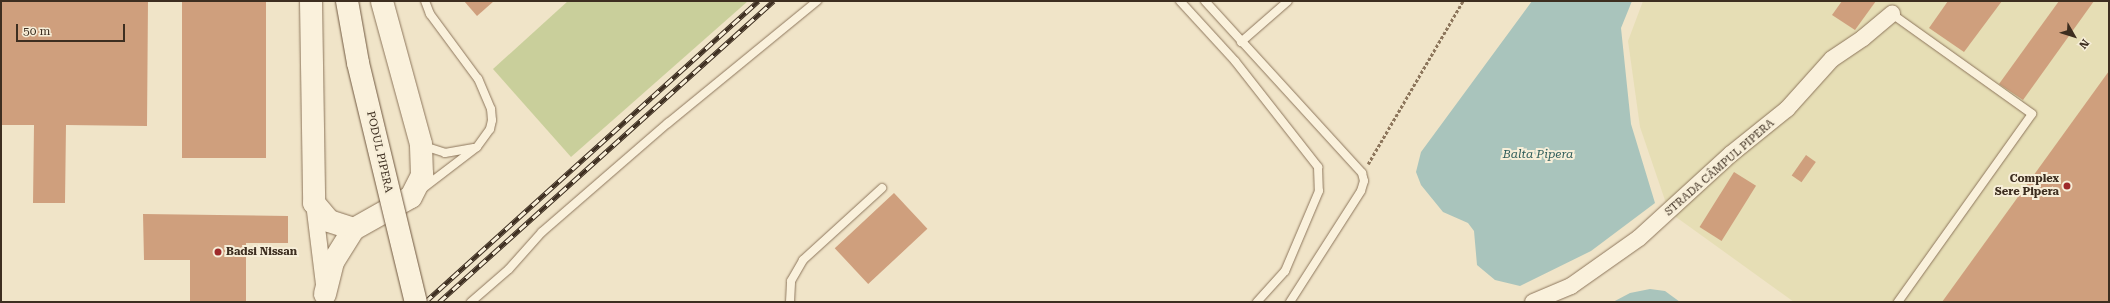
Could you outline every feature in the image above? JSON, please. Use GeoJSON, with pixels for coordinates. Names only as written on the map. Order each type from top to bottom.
{"type":"FeatureCollection","features":[{"type":"Feature","properties":{"kind":"main road"},"geometry":{"type":"LineString","coordinates":[[311,1],[314,203],[329,221],[354,229]]}},
{"type":"Feature","properties":{"kind":"main road","name":"PODUL PIPERA"},"geometry":{"type":"LineString","coordinates":[[347,1],[358,62],[416,302]]}},
{"type":"Feature","properties":{"kind":"main road"},"geometry":{"type":"LineString","coordinates":[[326,298],[333,262],[354,229],[411,197],[422,175],[421,144],[382,1]]}},
{"type":"Feature","properties":{"kind":"street","name":"STRADA CÂMPUL PIPERA"},"geometry":{"type":"LineString","coordinates":[[1533,302],[1571,286],[1639,238],[1731,154],[1787,109],[1832,59],[1863,38],[1892,14]]}},
{"type":"Feature","properties":{"kind":"street"},"geometry":{"type":"LineString","coordinates":[[314,203],[326,298]]}},
{"type":"Feature","properties":{"kind":"lane"},"geometry":{"type":"LineString","coordinates":[[411,197],[477,147],[490,129],[491,109],[478,79],[430,14],[425,1]]}},
{"type":"Feature","properties":{"kind":"lane"},"geometry":{"type":"LineString","coordinates":[[471,302],[510,269],[542,232],[674,119],[817,1]]}},
{"type":"Feature","properties":{"kind":"lane"},"geometry":{"type":"LineString","coordinates":[[1180,1],[1235,61],[1318,166],[1319,191],[1285,270],[1257,302]]}},
{"type":"Feature","properties":{"kind":"lane"},"geometry":{"type":"LineString","coordinates":[[1205,1],[1362,173],[1364,181],[1361,190],[1290,302]]}},
{"type":"Feature","properties":{"kind":"lane"},"geometry":{"type":"LineString","coordinates":[[1241,42],[1288,1]]}},
{"type":"Feature","properties":{"kind":"lane"},"geometry":{"type":"LineString","coordinates":[[1892,14],[2032,114],[1898,302]]}},
{"type":"Feature","properties":{"kind":"lane"},"geometry":{"type":"LineString","coordinates":[[421,144],[445,153],[477,147]]}},
{"type":"Feature","properties":{"kind":"lane"},"geometry":{"type":"LineString","coordinates":[[790,302],[791,281],[803,260],[882,188]]}},
{"type":"Feature","properties":{"kind":"path"},"geometry":{"type":"LineString","coordinates":[[1362,173],[1463,1]]}},
{"type":"Feature","properties":{"kind":"shaded area"},"geometry":{"type":"Polygon","coordinates":[[[1643,1],[2109,1],[2109,302],[1794,302],[1669,212],[1640,127],[1628,41],[1643,1]]]}},
{"type":"Feature","properties":{"kind":"green space"},"geometry":{"type":"Polygon","coordinates":[[[568,1],[748,1],[571,157],[493,69],[568,1]]]}},
{"type":"Feature","properties":{"kind":"water","name":"Balta Pipera"},"geometry":{"type":"Polygon","coordinates":[[[1532,1],[1632,1],[1621,28],[1631,124],[1655,203],[1591,251],[1520,286],[1495,280],[1477,265],[1474,231],[1468,223],[1443,212],[1421,185],[1416,172],[1421,152],[1532,1]]]}},
{"type":"Feature","properties":{"kind":"water"},"geometry":{"type":"Polygon","coordinates":[[[1650,289],[1665,291],[1680,302],[1613,302],[1630,293],[1650,289]]]}},
{"type":"Feature","properties":{"kind":"building"},"geometry":{"type":"Polygon","coordinates":[[[1,1],[148,1],[147,126],[66,125],[65,203],[33,203],[34,125],[1,125],[1,1]]]}},
{"type":"Feature","properties":{"kind":"building"},"geometry":{"type":"Polygon","coordinates":[[[182,1],[266,1],[266,158],[182,158],[182,1]]]}},
{"type":"Feature","properties":{"kind":"building"},"geometry":{"type":"Polygon","coordinates":[[[464,1],[494,1],[477,16],[464,1]]]}},
{"type":"Feature","properties":{"kind":"building"},"geometry":{"type":"Polygon","coordinates":[[[1842,1],[1876,1],[1855,30],[1832,15],[1842,1]]]}},
{"type":"Feature","properties":{"kind":"building"},"geometry":{"type":"Polygon","coordinates":[[[1948,1],[2002,1],[1964,52],[1929,28],[1948,1]]]}},
{"type":"Feature","properties":{"kind":"building"},"geometry":{"type":"Polygon","coordinates":[[[2059,1],[2094,1],[2023,100],[1999,84],[2059,1]]]}},
{"type":"Feature","properties":{"kind":"building","name":"Complex Sere Pipera"},"geometry":{"type":"Polygon","coordinates":[[[2109,71],[2109,302],[1942,302],[2109,71]]]}},
{"type":"Feature","properties":{"kind":"building"},"geometry":{"type":"Polygon","coordinates":[[[1806,155],[1816,162],[1801,182],[1792,175],[1806,155]]]}},
{"type":"Feature","properties":{"kind":"building"},"geometry":{"type":"Polygon","coordinates":[[[1734,172],[1756,186],[1722,241],[1700,227],[1734,172]]]}},
{"type":"Feature","properties":{"kind":"building"},"geometry":{"type":"Polygon","coordinates":[[[894,193],[927,229],[868,284],[835,248],[894,193]]]}},
{"type":"Feature","properties":{"kind":"building","name":"Badsi Nissan"},"geometry":{"type":"Polygon","coordinates":[[[143,214],[288,216],[288,243],[246,243],[246,302],[190,302],[190,260],[144,260],[143,214]]]}},
{"type":"Feature","properties":{"kind":"railway"},"geometry":{"type":"LineString","coordinates":[[425,302],[758,1]]}},
{"type":"Feature","properties":{"kind":"railway"},"geometry":{"type":"LineString","coordinates":[[439,302],[773,1]]}},
{"type":"Feature","properties":{"kind":"place","name":"Complex Sere Pipera"},"geometry":{"type":"Point","coordinates":[2067,186]}},
{"type":"Feature","properties":{"kind":"place","name":"Badsi Nissan"},"geometry":{"type":"Point","coordinates":[218,252]}}]}
